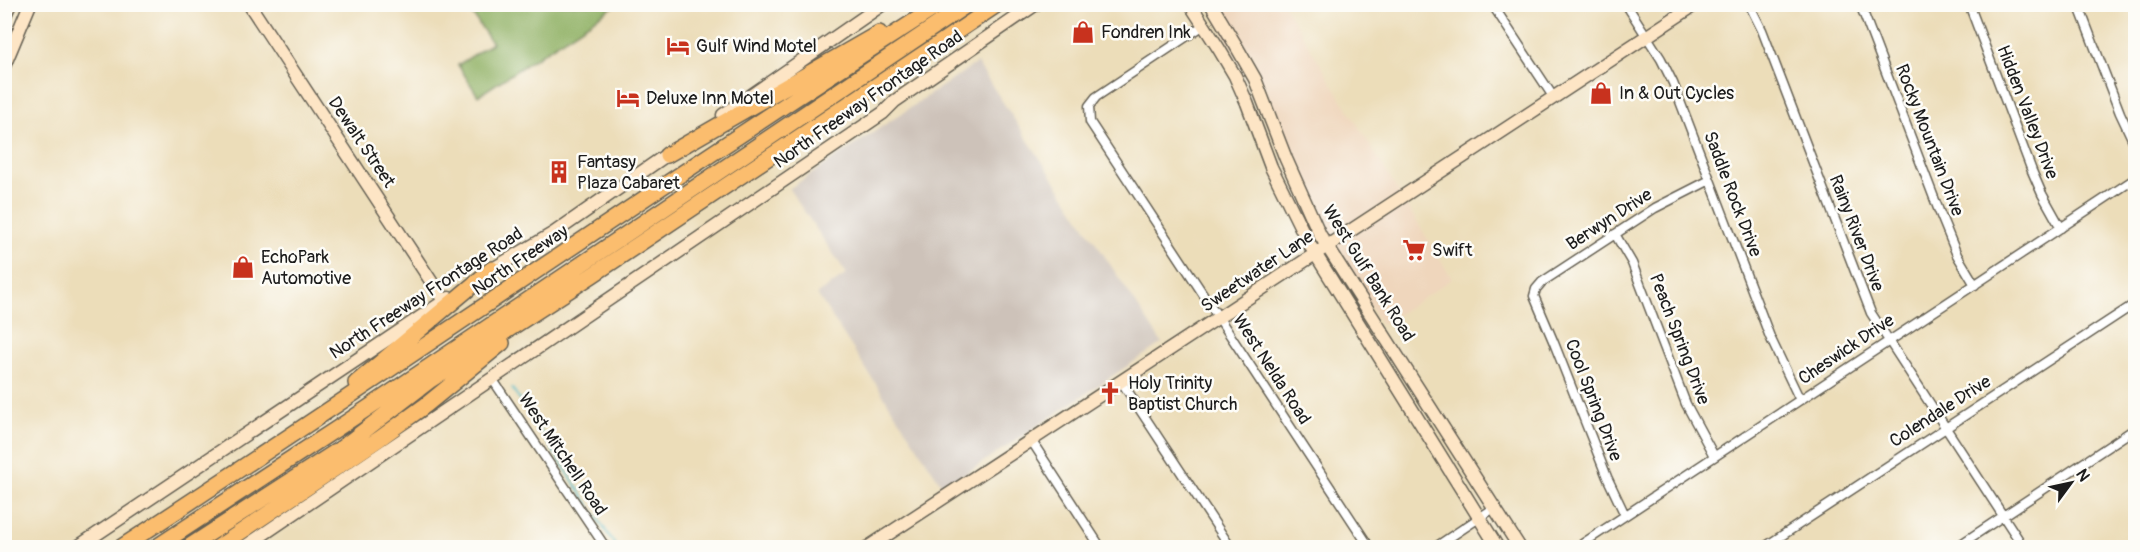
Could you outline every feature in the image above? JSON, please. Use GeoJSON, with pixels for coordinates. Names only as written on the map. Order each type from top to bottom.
{"type":"FeatureCollection","features":[{"type":"Feature","properties":{"kind":"highway"},"geometry":{"type":"LineString","coordinates":[[667,155],[867,39],[940,4]]}},
{"type":"Feature","properties":{"kind":"highway","name":"North Freeway"},"geometry":{"type":"LineString","coordinates":[[120,548],[296,433],[798,95],[940,4]]}},
{"type":"Feature","properties":{"kind":"highway"},"geometry":{"type":"LineString","coordinates":[[155,548],[350,420],[968,4]]}},
{"type":"Feature","properties":{"kind":"highway"},"geometry":{"type":"LineString","coordinates":[[187,548],[344,447],[429,381],[601,270],[998,4]]}},
{"type":"Feature","properties":{"kind":"highway"},"geometry":{"type":"LineString","coordinates":[[296,433],[492,269]]}},
{"type":"Feature","properties":{"kind":"highway"},"geometry":{"type":"LineString","coordinates":[[217,548],[426,405],[495,349],[524,319]]}},
{"type":"Feature","properties":{"kind":"main road"},"geometry":{"type":"LineString","coordinates":[[4,16],[10,4]]}},
{"type":"Feature","properties":{"kind":"main road"},"geometry":{"type":"LineString","coordinates":[[4,66],[30,4]]}},
{"type":"Feature","properties":{"kind":"main road","name":"Dewalt Street"},"geometry":{"type":"LineString","coordinates":[[249,4],[444,301]]}},
{"type":"Feature","properties":{"kind":"main road","name":"North Freeway Frontage Road"},"geometry":{"type":"LineString","coordinates":[[76,548],[492,269],[554,233],[883,4]]}},
{"type":"Feature","properties":{"kind":"main road","name":"North Freeway Frontage Road"},"geometry":{"type":"LineString","coordinates":[[243,548],[493,380],[1036,4]]}},
{"type":"Feature","properties":{"kind":"main road","name":"West Gulf Bank Road"},"geometry":{"type":"LineString","coordinates":[[1190,4],[1235,76],[1271,166],[1316,254],[1498,548]]}},
{"type":"Feature","properties":{"kind":"main road","name":"West Gulf Bank Road"},"geometry":{"type":"LineString","coordinates":[[1211,4],[1255,80],[1295,181],[1327,246],[1374,316],[1520,548]]}},
{"type":"Feature","properties":{"kind":"main road","name":"Sweetwater Lane"},"geometry":{"type":"LineString","coordinates":[[867,548],[1696,4]]}},
{"type":"Feature","properties":{"kind":"street"},"geometry":{"type":"LineString","coordinates":[[1492,4],[1554,98]]}},
{"type":"Feature","properties":{"kind":"street","name":"Saddle Rock Drive"},"geometry":{"type":"LineString","coordinates":[[1626,4],[1673,83],[1770,337],[1800,400]]}},
{"type":"Feature","properties":{"kind":"street","name":"Rainy River Drive"},"geometry":{"type":"LineString","coordinates":[[1749,4],[1762,30],[1871,313],[2024,548]]}},
{"type":"Feature","properties":{"kind":"street","name":"Rocky Mountain Drive"},"geometry":{"type":"LineString","coordinates":[[1860,4],[1957,255],[1975,285]]}},
{"type":"Feature","properties":{"kind":"street","name":"Hidden Valley Drive"},"geometry":{"type":"LineString","coordinates":[[1969,4],[2032,171],[2061,228]]}},
{"type":"Feature","properties":{"kind":"street"},"geometry":{"type":"LineString","coordinates":[[2078,4],[2120,113],[2136,147]]}},
{"type":"Feature","properties":{"kind":"street","name":"West Nelda Road"},"geometry":{"type":"LineString","coordinates":[[1204,25],[1096,97],[1089,106],[1090,122],[1370,548]]}},
{"type":"Feature","properties":{"kind":"street","name":"Cheswick Drive"},"geometry":{"type":"LineString","coordinates":[[1576,548],[2136,178]]}},
{"type":"Feature","properties":{"kind":"street","name":"Berwyn Drive"},"geometry":{"type":"LineString","coordinates":[[1533,296],[1542,282],[1615,234],[1677,195],[1710,180]]}},
{"type":"Feature","properties":{"kind":"street","name":"Peach Spring Drive"},"geometry":{"type":"LineString","coordinates":[[1615,234],[1632,263],[1686,404],[1714,456]]}},
{"type":"Feature","properties":{"kind":"street","name":"Cool Spring Drive"},"geometry":{"type":"LineString","coordinates":[[1533,296],[1607,477],[1625,515]]}},
{"type":"Feature","properties":{"kind":"street","name":"Colendale Drive"},"geometry":{"type":"LineString","coordinates":[[1763,548],[2136,303]]}},
{"type":"Feature","properties":{"kind":"street","name":"West Mitchell Road"},"geometry":{"type":"LineString","coordinates":[[493,380],[606,548]]}},
{"type":"Feature","properties":{"kind":"street"},"geometry":{"type":"LineString","coordinates":[[1121,381],[1231,548]]}},
{"type":"Feature","properties":{"kind":"street"},"geometry":{"type":"LineString","coordinates":[[1955,548],[2136,428]]}},
{"type":"Feature","properties":{"kind":"street"},"geometry":{"type":"LineString","coordinates":[[1031,440],[1101,548]]}},
{"type":"Feature","properties":{"kind":"street"},"geometry":{"type":"LineString","coordinates":[[1434,548],[1494,508]]}},
{"type":"Feature","properties":{"kind":"shaded area"},"geometry":{"type":"Polygon","coordinates":[[[1210,5],[1284,5],[1452,279],[1382,325],[1315,222],[1210,5]]]}},
{"type":"Feature","properties":{"kind":"shaded area"},"geometry":{"type":"Polygon","coordinates":[[[977,63],[1162,343],[944,488],[817,294],[847,274],[789,189],[977,63]]]}},
{"type":"Feature","properties":{"kind":"green space"},"geometry":{"type":"Polygon","coordinates":[[[466,5],[616,5],[478,96],[458,65],[492,43],[466,5]]]}},
{"type":"Feature","properties":{"kind":"waterway"},"geometry":{"type":"LineString","coordinates":[[512,388],[617,548]]}},
{"type":"Feature","properties":{"kind":"place","name":"Fondren Ink"},"geometry":{"type":"Point","coordinates":[1083,32]}},
{"type":"Feature","properties":{"kind":"place","name":"Gulf Wind Motel"},"geometry":{"type":"Point","coordinates":[678,46]}},
{"type":"Feature","properties":{"kind":"place","name":"In & Out Cycles"},"geometry":{"type":"Point","coordinates":[1601,93]}},
{"type":"Feature","properties":{"kind":"place","name":"Deluxe Inn Motel"},"geometry":{"type":"Point","coordinates":[628,98]}},
{"type":"Feature","properties":{"kind":"place","name":"Fantasy Plaza Cabaret"},"geometry":{"type":"Point","coordinates":[559,172]}},
{"type":"Feature","properties":{"kind":"place","name":"Swift"},"geometry":{"type":"Point","coordinates":[1414,250]}},
{"type":"Feature","properties":{"kind":"place","name":"EchoPark Automotive"},"geometry":{"type":"Point","coordinates":[243,267]}},
{"type":"Feature","properties":{"kind":"place","name":"Holy Trinity Baptist Church"},"geometry":{"type":"Point","coordinates":[1110,393]}}]}
